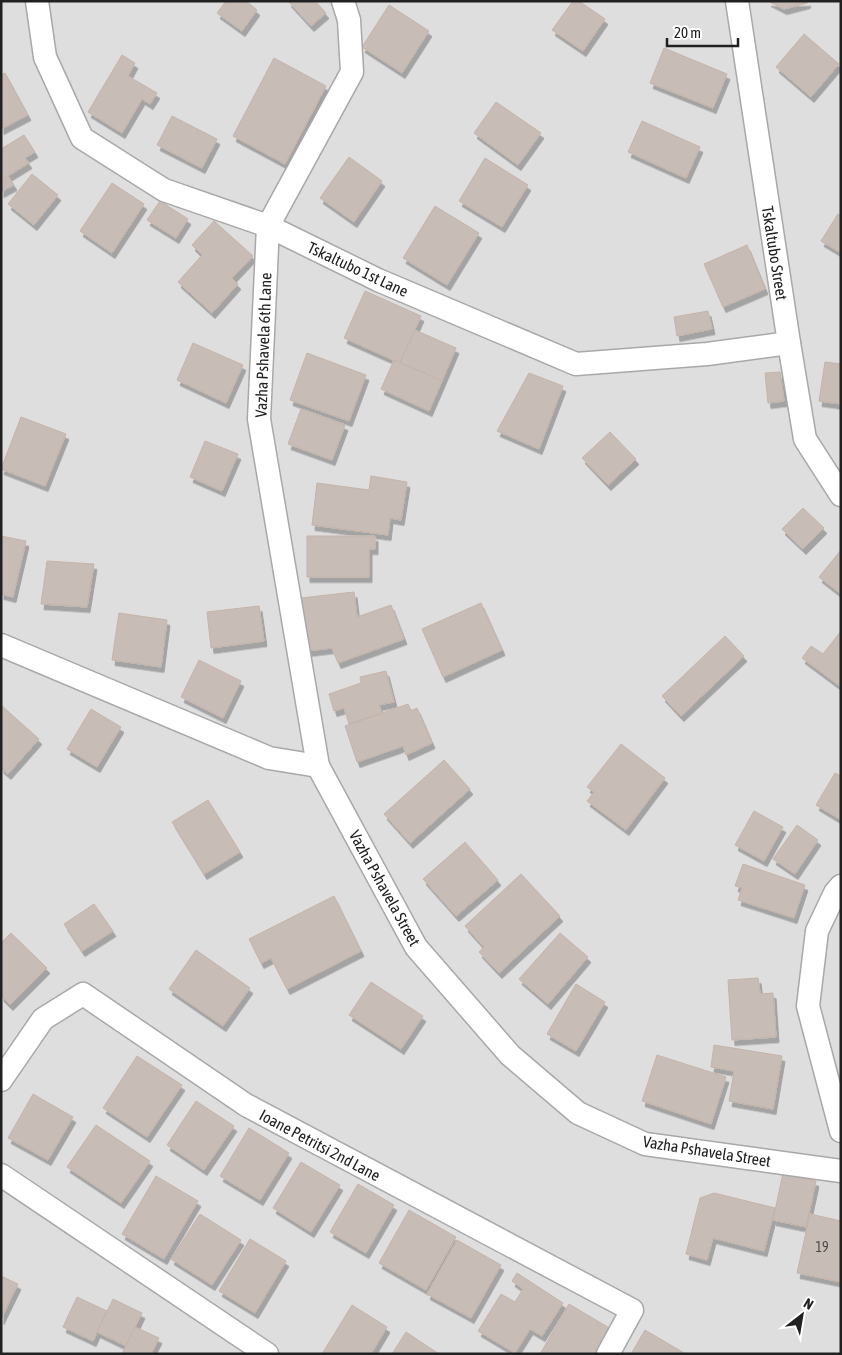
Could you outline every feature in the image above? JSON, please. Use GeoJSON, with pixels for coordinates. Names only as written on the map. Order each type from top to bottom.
{"type":"FeatureCollection","features":[{"type":"Feature","properties":{"kind":"street","name":"Tskaltubo 1st Lane"},"geometry":{"type":"LineString","coordinates":[[37,1],[45,58],[82,138],[164,190],[268,226],[378,280],[576,364],[707,354],[789,343]]}},
{"type":"Feature","properties":{"kind":"street","name":"Vazha Pshavela 6th Lane"},"geometry":{"type":"LineString","coordinates":[[318,766],[259,419],[268,226],[352,72],[349,20],[343,1]]}},
{"type":"Feature","properties":{"kind":"street","name":"Tskaltubo Street"},"geometry":{"type":"LineString","coordinates":[[737,1],[805,439],[841,495]]}},
{"type":"Feature","properties":{"kind":"street"},"geometry":{"type":"LineString","coordinates":[[1,644],[268,758],[318,766]]}},
{"type":"Feature","properties":{"kind":"street","name":"Vazha Pshavela Street"},"geometry":{"type":"LineString","coordinates":[[318,766],[416,946],[510,1055],[578,1113],[645,1144],[841,1171]]}},
{"type":"Feature","properties":{"kind":"street"},"geometry":{"type":"LineString","coordinates":[[841,886],[835,894],[818,932],[808,1006],[841,1131]]}},
{"type":"Feature","properties":{"kind":"street","name":"Ioane Petritsi 2nd Lane"},"geometry":{"type":"LineString","coordinates":[[1,1080],[43,1019],[82,994],[246,1105],[632,1310],[608,1354]]}},
{"type":"Feature","properties":{"kind":"street"},"geometry":{"type":"LineString","coordinates":[[1,1175],[267,1354]]}},
{"type":"Feature","properties":{"kind":"shaded area"},"geometry":{"type":"Polygon","coordinates":[[[1,1],[841,1],[841,1354],[1,1354],[1,1]]]}},
{"type":"Feature","properties":{"kind":"building"},"geometry":{"type":"Polygon","coordinates":[[[226,1],[246,1],[257,10],[242,31],[217,13],[226,1]]]}},
{"type":"Feature","properties":{"kind":"building"},"geometry":{"type":"Polygon","coordinates":[[[288,1],[315,1],[326,13],[311,26],[288,1]]]}},
{"type":"Feature","properties":{"kind":"building"},"geometry":{"type":"Polygon","coordinates":[[[573,1],[579,1],[605,19],[583,51],[552,30],[573,1]]]}},
{"type":"Feature","properties":{"kind":"building"},"geometry":{"type":"Polygon","coordinates":[[[768,1],[808,1],[807,3],[784,9],[768,1]]]}},
{"type":"Feature","properties":{"kind":"building"},"geometry":{"type":"Polygon","coordinates":[[[389,5],[429,31],[402,73],[362,47],[389,5]]]}},
{"type":"Feature","properties":{"kind":"building"},"geometry":{"type":"Polygon","coordinates":[[[804,34],[839,64],[811,97],[776,67],[804,34]]]}},
{"type":"Feature","properties":{"kind":"building"},"geometry":{"type":"Polygon","coordinates":[[[664,48],[727,74],[713,108],[650,83],[664,48]]]}},
{"type":"Feature","properties":{"kind":"building"},"geometry":{"type":"Polygon","coordinates":[[[122,55],[135,63],[128,76],[157,93],[150,104],[142,99],[122,133],[88,112],[122,55]]]}},
{"type":"Feature","properties":{"kind":"building"},"geometry":{"type":"Polygon","coordinates":[[[274,58],[326,86],[285,164],[233,136],[274,58]]]}},
{"type":"Feature","properties":{"kind":"building"},"geometry":{"type":"Polygon","coordinates":[[[5,73],[28,115],[1,129],[1,75],[5,73]]]}},
{"type":"Feature","properties":{"kind":"building"},"geometry":{"type":"Polygon","coordinates":[[[496,102],[541,133],[518,165],[474,133],[496,102]]]}},
{"type":"Feature","properties":{"kind":"building"},"geometry":{"type":"Polygon","coordinates":[[[172,116],[217,139],[202,168],[157,145],[172,116]]]}},
{"type":"Feature","properties":{"kind":"building"},"geometry":{"type":"Polygon","coordinates":[[[642,121],[700,147],[686,178],[628,152],[642,121]]]}},
{"type":"Feature","properties":{"kind":"building"},"geometry":{"type":"Polygon","coordinates":[[[24,135],[35,152],[25,158],[29,163],[8,176],[14,185],[1,192],[1,149],[24,135]]]}},
{"type":"Feature","properties":{"kind":"building"},"geometry":{"type":"Polygon","coordinates":[[[349,157],[382,181],[354,222],[320,198],[349,157]]]}},
{"type":"Feature","properties":{"kind":"building"},"geometry":{"type":"Polygon","coordinates":[[[485,158],[528,185],[502,227],[459,201],[485,158]]]}},
{"type":"Feature","properties":{"kind":"building"},"geometry":{"type":"Polygon","coordinates":[[[32,174],[58,195],[34,225],[8,204],[32,174]]]}},
{"type":"Feature","properties":{"kind":"building"},"geometry":{"type":"Polygon","coordinates":[[[112,183],[144,204],[112,253],[80,231],[112,183]]]}},
{"type":"Feature","properties":{"kind":"building"},"geometry":{"type":"Polygon","coordinates":[[[160,201],[188,219],[176,238],[147,220],[160,201]]]}},
{"type":"Feature","properties":{"kind":"building"},"geometry":{"type":"Polygon","coordinates":[[[435,206],[479,233],[447,285],[403,258],[435,206]]]}},
{"type":"Feature","properties":{"kind":"building"},"geometry":{"type":"Polygon","coordinates":[[[838,214],[841,216],[841,253],[821,241],[838,214]]]}},
{"type":"Feature","properties":{"kind":"building"},"geometry":{"type":"Polygon","coordinates":[[[214,221],[253,256],[232,278],[238,284],[212,313],[178,282],[202,255],[192,245],[214,221]]]}},
{"type":"Feature","properties":{"kind":"building"},"geometry":{"type":"Polygon","coordinates":[[[747,245],[765,289],[723,307],[704,264],[747,245]]]}},
{"type":"Feature","properties":{"kind":"building"},"geometry":{"type":"Polygon","coordinates":[[[365,291],[421,316],[400,363],[344,338],[365,291]]]}},
{"type":"Feature","properties":{"kind":"building"},"geometry":{"type":"Polygon","coordinates":[[[708,311],[712,329],[677,336],[674,317],[708,311]]]}},
{"type":"Feature","properties":{"kind":"building"},"geometry":{"type":"Polygon","coordinates":[[[415,330],[456,348],[442,381],[400,363],[415,330]]]}},
{"type":"Feature","properties":{"kind":"building"},"geometry":{"type":"Polygon","coordinates":[[[193,343],[243,365],[226,403],[177,380],[193,343]]]}},
{"type":"Feature","properties":{"kind":"building"},"geometry":{"type":"Polygon","coordinates":[[[307,353],[366,375],[349,421],[290,400],[307,353]]]}},
{"type":"Feature","properties":{"kind":"building"},"geometry":{"type":"Polygon","coordinates":[[[394,360],[442,381],[429,411],[381,389],[394,360]]]}},
{"type":"Feature","properties":{"kind":"building"},"geometry":{"type":"Polygon","coordinates":[[[825,362],[841,364],[841,404],[819,401],[825,362]]]}},
{"type":"Feature","properties":{"kind":"building"},"geometry":{"type":"Polygon","coordinates":[[[780,372],[784,401],[768,403],[765,373],[780,372]]]}},
{"type":"Feature","properties":{"kind":"building"},"geometry":{"type":"Polygon","coordinates":[[[529,373],[563,386],[539,449],[497,431],[529,373]]]}},
{"type":"Feature","properties":{"kind":"building"},"geometry":{"type":"Polygon","coordinates":[[[301,409],[345,425],[332,460],[288,444],[301,409]]]}},
{"type":"Feature","properties":{"kind":"building"},"geometry":{"type":"Polygon","coordinates":[[[21,417],[66,434],[45,486],[1,469],[21,417]]]}},
{"type":"Feature","properties":{"kind":"building"},"geometry":{"type":"Polygon","coordinates":[[[610,432],[636,459],[608,485],[582,458],[610,432]]]}},
{"type":"Feature","properties":{"kind":"building"},"geometry":{"type":"Polygon","coordinates":[[[205,441],[238,454],[222,491],[190,477],[205,441]]]}},
{"type":"Feature","properties":{"kind":"building"},"geometry":{"type":"Polygon","coordinates":[[[371,476],[407,482],[401,520],[390,518],[388,535],[312,525],[317,483],[369,490],[371,476]]]}},
{"type":"Feature","properties":{"kind":"building"},"geometry":{"type":"Polygon","coordinates":[[[803,508],[824,528],[803,549],[782,529],[803,508]]]}},
{"type":"Feature","properties":{"kind":"building"},"geometry":{"type":"Polygon","coordinates":[[[1,536],[26,541],[13,597],[1,594],[1,536]]]}},
{"type":"Feature","properties":{"kind":"building"},"geometry":{"type":"Polygon","coordinates":[[[307,536],[375,536],[375,549],[369,549],[369,577],[307,577],[307,536]]]}},
{"type":"Feature","properties":{"kind":"building"},"geometry":{"type":"Polygon","coordinates":[[[841,550],[841,594],[819,577],[841,550]]]}},
{"type":"Feature","properties":{"kind":"building"},"geometry":{"type":"Polygon","coordinates":[[[47,561],[94,564],[87,607],[41,604],[47,561]]]}},
{"type":"Feature","properties":{"kind":"building"},"geometry":{"type":"Polygon","coordinates":[[[354,592],[357,617],[391,605],[404,639],[338,663],[332,648],[307,651],[301,598],[354,592]]]}},
{"type":"Feature","properties":{"kind":"building"},"geometry":{"type":"Polygon","coordinates":[[[481,603],[502,650],[443,677],[422,629],[481,603]]]}},
{"type":"Feature","properties":{"kind":"building"},"geometry":{"type":"Polygon","coordinates":[[[259,606],[264,641],[211,648],[207,612],[259,606]]]}},
{"type":"Feature","properties":{"kind":"building"},"geometry":{"type":"Polygon","coordinates":[[[119,613],[167,620],[161,667],[112,660],[119,613]]]}},
{"type":"Feature","properties":{"kind":"building"},"geometry":{"type":"Polygon","coordinates":[[[841,631],[841,687],[802,658],[811,646],[823,654],[841,631]]]}},
{"type":"Feature","properties":{"kind":"building"},"geometry":{"type":"Polygon","coordinates":[[[725,636],[744,656],[681,716],[662,696],[725,636]]]}},
{"type":"Feature","properties":{"kind":"building"},"geometry":{"type":"Polygon","coordinates":[[[199,660],[241,681],[223,718],[181,697],[199,660]]]}},
{"type":"Feature","properties":{"kind":"building"},"geometry":{"type":"Polygon","coordinates":[[[386,671],[394,702],[379,705],[382,713],[349,724],[344,708],[334,711],[329,694],[361,683],[360,677],[386,671]]]}},
{"type":"Feature","properties":{"kind":"building"},"geometry":{"type":"Polygon","coordinates":[[[408,704],[411,711],[417,708],[432,743],[406,755],[403,746],[357,762],[345,726],[408,704]]]}},
{"type":"Feature","properties":{"kind":"building"},"geometry":{"type":"Polygon","coordinates":[[[1,705],[39,739],[8,774],[1,768],[1,705]]]}},
{"type":"Feature","properties":{"kind":"building"},"geometry":{"type":"Polygon","coordinates":[[[91,709],[121,727],[97,767],[67,749],[91,709]]]}},
{"type":"Feature","properties":{"kind":"building"},"geometry":{"type":"Polygon","coordinates":[[[621,744],[665,778],[626,830],[587,801],[594,792],[587,787],[621,744]]]}},
{"type":"Feature","properties":{"kind":"building"},"geometry":{"type":"Polygon","coordinates":[[[444,760],[470,789],[410,843],[384,814],[444,760]]]}},
{"type":"Feature","properties":{"kind":"building"},"geometry":{"type":"Polygon","coordinates":[[[835,773],[841,776],[841,820],[816,805],[835,773]]]}},
{"type":"Feature","properties":{"kind":"building"},"geometry":{"type":"Polygon","coordinates":[[[208,800],[240,852],[204,874],[172,822],[208,800]]]}},
{"type":"Feature","properties":{"kind":"building"},"geometry":{"type":"Polygon","coordinates":[[[754,811],[783,827],[764,861],[735,845],[754,811]]]}},
{"type":"Feature","properties":{"kind":"building"},"geometry":{"type":"Polygon","coordinates":[[[797,825],[818,840],[795,874],[773,859],[797,825]]]}},
{"type":"Feature","properties":{"kind":"building"},"geometry":{"type":"Polygon","coordinates":[[[465,842],[498,880],[456,916],[423,879],[465,842]]]}},
{"type":"Feature","properties":{"kind":"building"},"geometry":{"type":"Polygon","coordinates":[[[743,864],[805,885],[794,918],[738,900],[742,888],[735,886],[743,864]]]}},
{"type":"Feature","properties":{"kind":"building"},"geometry":{"type":"Polygon","coordinates":[[[521,874],[560,916],[499,973],[479,952],[484,947],[465,926],[521,874]]]}},
{"type":"Feature","properties":{"kind":"building"},"geometry":{"type":"Polygon","coordinates":[[[334,896],[361,951],[287,989],[271,958],[261,963],[249,939],[334,896]]]}},
{"type":"Feature","properties":{"kind":"building"},"geometry":{"type":"Polygon","coordinates":[[[94,904],[113,931],[82,951],[64,924],[94,904]]]}},
{"type":"Feature","properties":{"kind":"building"},"geometry":{"type":"Polygon","coordinates":[[[11,933],[47,968],[10,1005],[1,996],[1,943],[11,933]]]}},
{"type":"Feature","properties":{"kind":"building"},"geometry":{"type":"Polygon","coordinates":[[[560,933],[588,957],[548,1004],[519,979],[560,933]]]}},
{"type":"Feature","properties":{"kind":"building"},"geometry":{"type":"Polygon","coordinates":[[[196,950],[250,988],[223,1026],[169,989],[196,950]]]}},
{"type":"Feature","properties":{"kind":"building"},"geometry":{"type":"Polygon","coordinates":[[[758,978],[760,994],[773,993],[776,1037],[732,1040],[728,980],[758,978]]]}},
{"type":"Feature","properties":{"kind":"building"},"geometry":{"type":"Polygon","coordinates":[[[371,982],[423,1016],[401,1049],[349,1015],[371,982]]]}},
{"type":"Feature","properties":{"kind":"building"},"geometry":{"type":"Polygon","coordinates":[[[576,984],[605,1002],[576,1051],[547,1034],[576,984]]]}},
{"type":"Feature","properties":{"kind":"building"},"geometry":{"type":"Polygon","coordinates":[[[714,1045],[782,1056],[773,1109],[729,1101],[734,1071],[711,1067],[714,1045]]]}},
{"type":"Feature","properties":{"kind":"building"},"geometry":{"type":"Polygon","coordinates":[[[657,1055],[726,1077],[711,1124],[642,1101],[657,1055]]]}},
{"type":"Feature","properties":{"kind":"building"},"geometry":{"type":"Polygon","coordinates":[[[137,1056],[182,1085],[147,1137],[103,1108],[137,1056]]]}},
{"type":"Feature","properties":{"kind":"building"},"geometry":{"type":"Polygon","coordinates":[[[33,1094],[73,1117],[48,1160],[8,1138],[33,1094]]]}},
{"type":"Feature","properties":{"kind":"building"},"geometry":{"type":"Polygon","coordinates":[[[196,1101],[234,1126],[204,1170],[167,1145],[196,1101]]]}},
{"type":"Feature","properties":{"kind":"building"},"geometry":{"type":"Polygon","coordinates":[[[96,1125],[150,1161],[121,1203],[67,1167],[96,1125]]]}},
{"type":"Feature","properties":{"kind":"building"},"geometry":{"type":"Polygon","coordinates":[[[249,1128],[289,1153],[260,1200],[220,1176],[249,1128]]]}},
{"type":"Feature","properties":{"kind":"building"},"geometry":{"type":"Polygon","coordinates":[[[301,1162],[340,1185],[311,1232],[273,1208],[301,1162]]]}},
{"type":"Feature","properties":{"kind":"building"},"geometry":{"type":"Polygon","coordinates":[[[783,1173],[816,1181],[806,1227],[773,1220],[783,1173]]]}},
{"type":"Feature","properties":{"kind":"building"},"geometry":{"type":"Polygon","coordinates":[[[156,1176],[198,1201],[164,1259],[122,1234],[156,1176]]]}},
{"type":"Feature","properties":{"kind":"building"},"geometry":{"type":"Polygon","coordinates":[[[358,1184],[394,1205],[366,1253],[330,1232],[358,1184]]]}},
{"type":"Feature","properties":{"kind":"building"},"geometry":{"type":"Polygon","coordinates":[[[714,1193],[775,1208],[764,1251],[713,1238],[707,1260],[686,1254],[700,1198],[714,1193]]]}},
{"type":"Feature","properties":{"kind":"building"},"geometry":{"type":"Polygon","coordinates":[[[409,1210],[456,1237],[426,1290],[379,1263],[409,1210]]]}},
{"type":"Feature","properties":{"kind":"building"},"geometry":{"type":"Polygon","coordinates":[[[200,1214],[241,1240],[212,1285],[171,1259],[200,1214]]]}},
{"type":"Feature","properties":{"kind":"building"},"geometry":{"type":"Polygon","coordinates":[[[810,1214],[841,1221],[841,1282],[797,1273],[810,1214]]]}},
{"type":"Feature","properties":{"kind":"building"},"geometry":{"type":"Polygon","coordinates":[[[250,1239],[286,1261],[255,1313],[219,1291],[250,1239]]]}},
{"type":"Feature","properties":{"kind":"building"},"geometry":{"type":"Polygon","coordinates":[[[457,1240],[501,1265],[471,1318],[427,1294],[457,1240]]]}},
{"type":"Feature","properties":{"kind":"building"},"geometry":{"type":"Polygon","coordinates":[[[517,1273],[563,1303],[542,1336],[530,1329],[515,1353],[478,1331],[501,1294],[515,1302],[523,1289],[512,1281],[517,1273]]]}},
{"type":"Feature","properties":{"kind":"building"},"geometry":{"type":"Polygon","coordinates":[[[1,1276],[18,1284],[1,1319],[1,1276]]]}},
{"type":"Feature","properties":{"kind":"building"},"geometry":{"type":"Polygon","coordinates":[[[77,1297],[107,1311],[93,1341],[63,1327],[77,1297]]]}},
{"type":"Feature","properties":{"kind":"building"},"geometry":{"type":"Polygon","coordinates":[[[113,1299],[142,1313],[126,1346],[97,1332],[113,1299]]]}},
{"type":"Feature","properties":{"kind":"building"},"geometry":{"type":"Polygon","coordinates":[[[569,1304],[611,1329],[596,1354],[540,1354],[569,1304]]]}},
{"type":"Feature","properties":{"kind":"building"},"geometry":{"type":"Polygon","coordinates":[[[352,1305],[387,1327],[371,1354],[322,1354],[352,1305]]]}},
{"type":"Feature","properties":{"kind":"building"},"geometry":{"type":"Polygon","coordinates":[[[135,1327],[159,1338],[151,1354],[122,1354],[135,1327]]]}},
{"type":"Feature","properties":{"kind":"building"},"geometry":{"type":"Polygon","coordinates":[[[645,1330],[686,1354],[631,1354],[645,1330]]]}},
{"type":"Feature","properties":{"kind":"building"},"geometry":{"type":"Polygon","coordinates":[[[406,1332],[439,1354],[392,1354],[406,1332]]]}}]}
